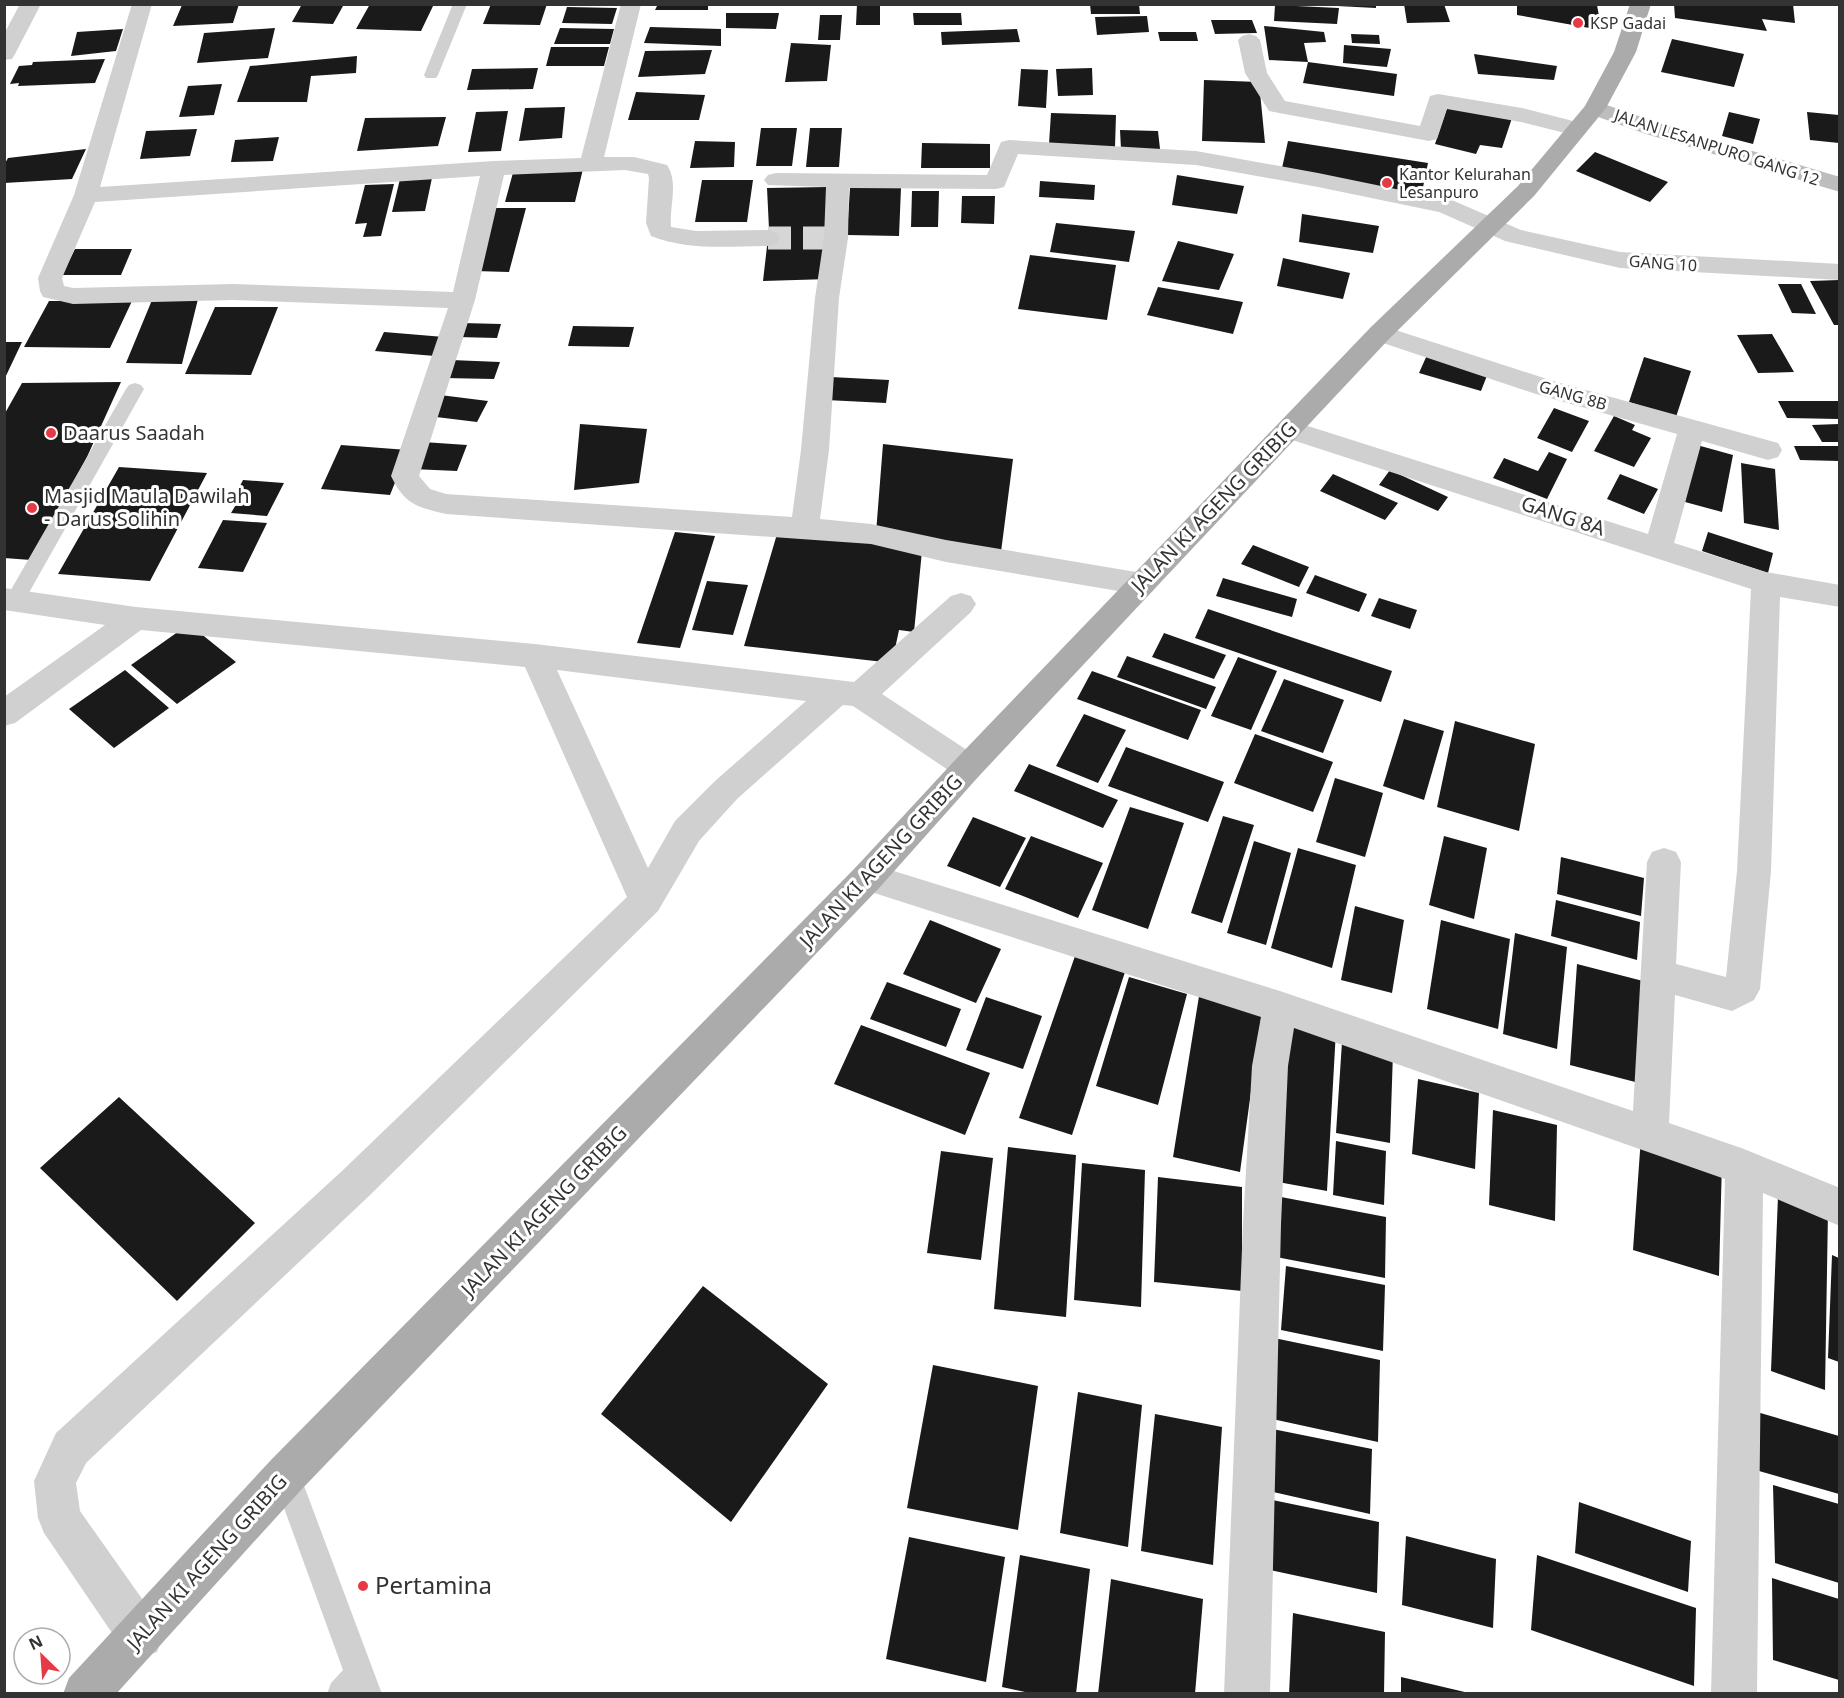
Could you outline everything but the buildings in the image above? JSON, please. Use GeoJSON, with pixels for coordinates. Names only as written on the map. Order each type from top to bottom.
{"type":"FeatureCollection","features":[{"type":"Feature","properties":{"kind":"main road","name":"JALAN KI AGENG GRIBIG"},"geometry":{"type":"LineString","coordinates":[[85,1694],[141,1636],[286,1475],[868,877],[968,767],[1380,333],[1526,191],[1586,118],[1626,52],[1641,4]]}},
{"type":"Feature","properties":{"kind":"street"},"geometry":{"type":"LineString","coordinates":[[142,4],[86,195],[50,278],[52,291],[73,296],[233,292],[463,300]]}},
{"type":"Feature","properties":{"kind":"street"},"geometry":{"type":"LineString","coordinates":[[591,165],[631,4]]}},
{"type":"Feature","properties":{"kind":"street"},"geometry":{"type":"LineString","coordinates":[[4,54],[31,5],[8,5]]}},
{"type":"Feature","properties":{"kind":"street"},"geometry":{"type":"LineString","coordinates":[[1249,40],[1256,73],[1277,106],[1429,134],[1438,101],[1522,115],[1586,118]]}},
{"type":"Feature","properties":{"kind":"street","name":"JALAN LESANPURO GANG 12"},"geometry":{"type":"LineString","coordinates":[[1586,118],[1654,129],[1839,185]]}},
{"type":"Feature","properties":{"kind":"street","name":"GANG 10"},"geometry":{"type":"LineString","coordinates":[[838,181],[996,182],[1009,147],[1196,158],[1446,206],[1514,236],[1620,260],[1839,272]]}},
{"type":"Feature","properties":{"kind":"street"},"geometry":{"type":"LineString","coordinates":[[86,195],[494,168],[627,164],[651,166],[659,170],[663,183],[657,222],[659,231],[666,235],[768,238]]}},
{"type":"Feature","properties":{"kind":"street"},"geometry":{"type":"LineString","coordinates":[[494,168],[463,300],[405,476],[410,490],[446,504],[870,534],[946,550],[1142,584]]}},
{"type":"Feature","properties":{"kind":"street"},"geometry":{"type":"LineString","coordinates":[[776,180],[838,181],[815,450],[805,528]]}},
{"type":"Feature","properties":{"kind":"street","name":"GANG 8B"},"geometry":{"type":"LineString","coordinates":[[1380,333],[1545,388],[1768,450]]}},
{"type":"Feature","properties":{"kind":"street","name":"GANG 8A"},"geometry":{"type":"LineString","coordinates":[[1289,429],[1766,583],[1839,596]]}},
{"type":"Feature","properties":{"kind":"street"},"geometry":{"type":"LineString","coordinates":[[1659,547],[1692,430]]}},
{"type":"Feature","properties":{"kind":"street"},"geometry":{"type":"LineString","coordinates":[[1658,975],[1732,995],[1742,989],[1754,871],[1766,583]]}},
{"type":"Feature","properties":{"kind":"street"},"geometry":{"type":"LineString","coordinates":[[10,600],[136,618],[535,656],[848,694],[968,767]]}},
{"type":"Feature","properties":{"kind":"street"},"geometry":{"type":"LineString","coordinates":[[141,1636],[58,1518],[55,1481],[71,1448],[355,1184],[646,901],[687,831],[726,790],[961,604]]}},
{"type":"Feature","properties":{"kind":"street"},"geometry":{"type":"LineString","coordinates":[[4,714],[136,618]]}},
{"type":"Feature","properties":{"kind":"street"},"geometry":{"type":"LineString","coordinates":[[535,656],[646,901]]}},
{"type":"Feature","properties":{"kind":"street"},"geometry":{"type":"LineString","coordinates":[[1650,1133],[1664,862]]}},
{"type":"Feature","properties":{"kind":"street"},"geometry":{"type":"LineString","coordinates":[[868,877],[1280,1006],[1650,1133],[1744,1167],[1839,1208]]}},
{"type":"Feature","properties":{"kind":"street"},"geometry":{"type":"LineString","coordinates":[[1247,1694],[1262,1224],[1270,1066],[1280,1006]]}},
{"type":"Feature","properties":{"kind":"street"},"geometry":{"type":"LineString","coordinates":[[1734,1694],[1744,1167]]}},
{"type":"Feature","properties":{"kind":"lane"},"geometry":{"type":"LineString","coordinates":[[431,75],[460,4]]}},
{"type":"Feature","properties":{"kind":"lane"},"geometry":{"type":"LineString","coordinates":[[10,600],[135,389]]}},
{"type":"Feature","properties":{"kind":"lane"},"geometry":{"type":"LineString","coordinates":[[286,1475],[356,1687]]}},
{"type":"Feature","properties":{"kind":"tunnel"},"geometry":{"type":"LineString","coordinates":[[768,238],[830,238]]}},
{"type":"Feature","properties":{"kind":"place","name":"KSP Gadai"},"geometry":{"type":"Point","coordinates":[1578,23]}},
{"type":"Feature","properties":{"kind":"place","name":"Kantor Kelurahan Lesanpuro"},"geometry":{"type":"Point","coordinates":[1387,183]}},
{"type":"Feature","properties":{"kind":"place","name":"Daarus Saadah"},"geometry":{"type":"Point","coordinates":[51,433]}},
{"type":"Feature","properties":{"kind":"place","name":"Masjid Maula Dawilah - Darus Solihin"},"geometry":{"type":"Point","coordinates":[32,508]}},
{"type":"Feature","properties":{"kind":"place","name":"Pertamina"},"geometry":{"type":"Point","coordinates":[363,1586]}}]}
